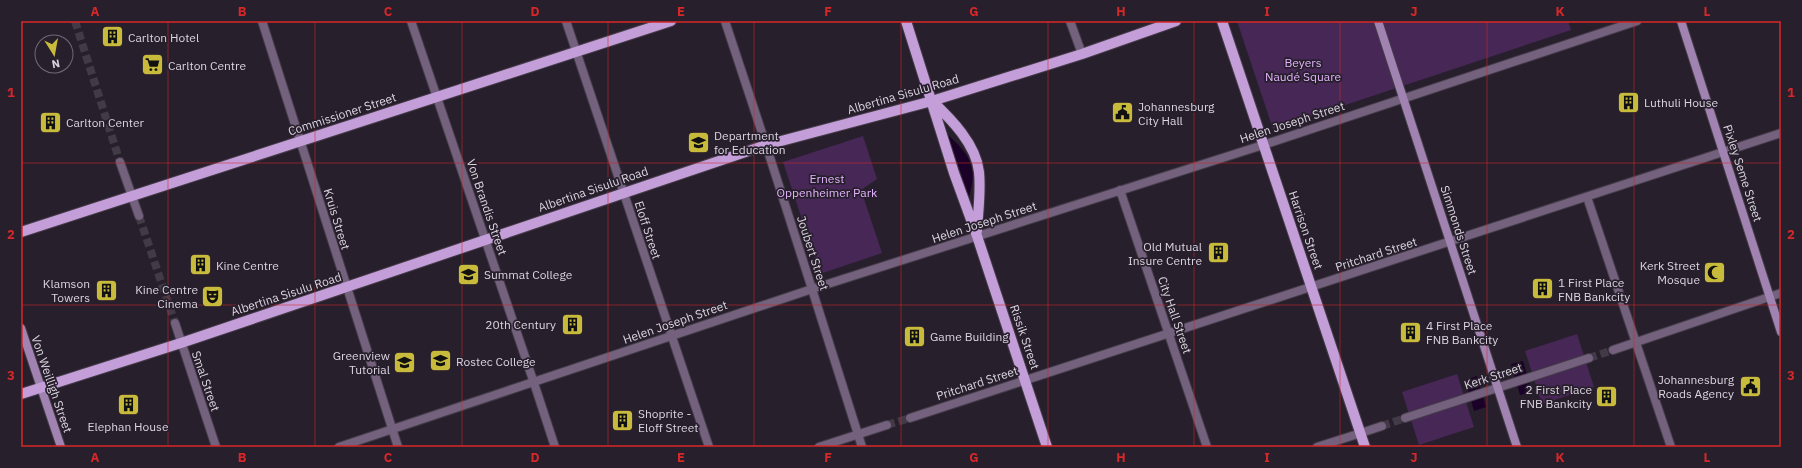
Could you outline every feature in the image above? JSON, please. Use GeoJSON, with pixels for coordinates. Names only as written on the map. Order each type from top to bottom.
{"type":"FeatureCollection","features":[{"type":"Feature","properties":{"kind":"main road","name":"Commissioner Street"},"geometry":{"type":"LineString","coordinates":[[21,232],[671,21]]}},
{"type":"Feature","properties":{"kind":"main road","name":"Rissik Street"},"geometry":{"type":"LineString","coordinates":[[906,21],[954,173],[1026,380],[1047,447]]}},
{"type":"Feature","properties":{"kind":"main road","name":"Albertina Sisulu Road"},"geometry":{"type":"LineString","coordinates":[[21,394],[346,288],[623,192],[766,145],[932,101],[1082,54],[1176,21]]}},
{"type":"Feature","properties":{"kind":"main road","name":"Harrison Street"},"geometry":{"type":"LineString","coordinates":[[1222,21],[1365,447]]}},
{"type":"Feature","properties":{"kind":"main road","name":"Simmonds Street"},"geometry":{"type":"LineString","coordinates":[[1378,21],[1450,243],[1499,386],[1517,447]]}},
{"type":"Feature","properties":{"kind":"main road","name":"Pixley Seme Street"},"geometry":{"type":"LineString","coordinates":[[1682,21],[1781,332]]}},
{"type":"Feature","properties":{"kind":"main road","name":"Rissik Street"},"geometry":{"type":"LineString","coordinates":[[932,101],[946,114],[971,147],[976,157],[979,172],[977,236]]}},
{"type":"Feature","properties":{"kind":"main road","name":"Von Weilligh Street"},"geometry":{"type":"LineString","coordinates":[[21,328],[61,447]]}},
{"type":"Feature","properties":{"kind":"street","name":"Kruis Street"},"geometry":{"type":"LineString","coordinates":[[262,21],[398,447]]}},
{"type":"Feature","properties":{"kind":"street","name":"Von Brandis Street"},"geometry":{"type":"LineString","coordinates":[[411,21],[555,447]]}},
{"type":"Feature","properties":{"kind":"street","name":"Eloff Street"},"geometry":{"type":"LineString","coordinates":[[566,21],[709,447]]}},
{"type":"Feature","properties":{"kind":"street","name":"Joubert Street"},"geometry":{"type":"LineString","coordinates":[[725,21],[862,447]]}},
{"type":"Feature","properties":{"kind":"street"},"geometry":{"type":"LineString","coordinates":[[1070,21],[1082,54]]}},
{"type":"Feature","properties":{"kind":"street","name":"Helen Joseph Street"},"geometry":{"type":"LineString","coordinates":[[339,447],[812,289],[1263,145],[1637,21]]}},
{"type":"Feature","properties":{"kind":"street","name":"Pritchard Street"},"geometry":{"type":"LineString","coordinates":[[910,418],[1450,243],[1781,133]]}},
{"type":"Feature","properties":{"kind":"street"},"geometry":{"type":"LineString","coordinates":[[120,162],[139,216]]}},
{"type":"Feature","properties":{"kind":"street","name":"City Hall Street"},"geometry":{"type":"LineString","coordinates":[[1120,190],[1207,447]]}},
{"type":"Feature","properties":{"kind":"street"},"geometry":{"type":"LineString","coordinates":[[1587,197],[1671,447]]}},
{"type":"Feature","properties":{"kind":"street"},"geometry":{"type":"LineString","coordinates":[[1613,350],[1781,293]]}},
{"type":"Feature","properties":{"kind":"street","name":"Smal Street"},"geometry":{"type":"LineString","coordinates":[[174,323],[216,447]]}},
{"type":"Feature","properties":{"kind":"street","name":"Kerk Street"},"geometry":{"type":"LineString","coordinates":[[1405,418],[1499,386],[1589,358]]}},
{"type":"Feature","properties":{"kind":"street"},"geometry":{"type":"LineString","coordinates":[[819,447],[887,425]]}},
{"type":"Feature","properties":{"kind":"street"},"geometry":{"type":"LineString","coordinates":[[1317,447],[1382,426]]}},
{"type":"Feature","properties":{"kind":"green space","name":"Beyers Naudé Square"},"geometry":{"type":"Polygon","coordinates":[[[1237,21],[1568,21],[1571,30],[1273,129],[1237,21]]]}},
{"type":"Feature","properties":{"kind":"green space","name":"Ernest Oppenheimer Park"},"geometry":{"type":"Polygon","coordinates":[[[863,136],[877,179],[861,190],[882,253],[820,274],[783,162],[863,136]]]}},
{"type":"Feature","properties":{"kind":"green space"},"geometry":{"type":"Polygon","coordinates":[[[1577,334],[1594,387],[1542,404],[1525,351],[1577,334]]]}},
{"type":"Feature","properties":{"kind":"green space"},"geometry":{"type":"Polygon","coordinates":[[[1457,374],[1474,427],[1419,445],[1402,392],[1457,374]]]}},
{"type":"Feature","properties":{"kind":"shaded area"},"geometry":{"type":"Polygon","coordinates":[[[948,135],[967,155],[970,162],[973,177],[969,197],[948,135]]]}},
{"type":"Feature","properties":{"kind":"shaded area"},"geometry":{"type":"Polygon","coordinates":[[[1523,361],[1532,392],[1520,395],[1511,364],[1523,361]]]}},
{"type":"Feature","properties":{"kind":"shaded area"},"geometry":{"type":"Polygon","coordinates":[[[1477,376],[1486,407],[1474,411],[1465,380],[1477,376]]]}},
{"type":"Feature","properties":{"kind":"tunnel"},"geometry":{"type":"LineString","coordinates":[[75,21],[120,162]]}},
{"type":"Feature","properties":{"kind":"tunnel"},"geometry":{"type":"LineString","coordinates":[[139,216],[175,323]]}},
{"type":"Feature","properties":{"kind":"tunnel"},"geometry":{"type":"LineString","coordinates":[[1589,358],[1613,350]]}},
{"type":"Feature","properties":{"kind":"tunnel"},"geometry":{"type":"LineString","coordinates":[[887,425],[910,418]]}},
{"type":"Feature","properties":{"kind":"tunnel"},"geometry":{"type":"LineString","coordinates":[[1382,426],[1405,418]]}},
{"type":"Feature","properties":{"kind":"place","name":"Carlton Hotel"},"geometry":{"type":"Point","coordinates":[113,37]}},
{"type":"Feature","properties":{"kind":"place","name":"Carlton Centre"},"geometry":{"type":"Point","coordinates":[153,65]}},
{"type":"Feature","properties":{"kind":"place","name":"Luthuli House"},"geometry":{"type":"Point","coordinates":[1628,102]}},
{"type":"Feature","properties":{"kind":"place","name":"Johannesburg City Hall"},"geometry":{"type":"Point","coordinates":[1122,113]}},
{"type":"Feature","properties":{"kind":"place","name":"Carlton Center"},"geometry":{"type":"Point","coordinates":[51,122]}},
{"type":"Feature","properties":{"kind":"place","name":"Department for Education"},"geometry":{"type":"Point","coordinates":[699,142]}},
{"type":"Feature","properties":{"kind":"place","name":"Old Mutual Insure Centre"},"geometry":{"type":"Point","coordinates":[1218,253]}},
{"type":"Feature","properties":{"kind":"place","name":"Kine Centre"},"geometry":{"type":"Point","coordinates":[200,265]}},
{"type":"Feature","properties":{"kind":"place","name":"Kerk Street Mosque"},"geometry":{"type":"Point","coordinates":[1715,272]}},
{"type":"Feature","properties":{"kind":"place","name":"Summat College"},"geometry":{"type":"Point","coordinates":[469,274]}},
{"type":"Feature","properties":{"kind":"place","name":"1 First Place FNB Bankcity"},"geometry":{"type":"Point","coordinates":[1542,289]}},
{"type":"Feature","properties":{"kind":"place","name":"Klamson Towers"},"geometry":{"type":"Point","coordinates":[106,290]}},
{"type":"Feature","properties":{"kind":"place","name":"Kine Centre Cinema"},"geometry":{"type":"Point","coordinates":[213,296]}},
{"type":"Feature","properties":{"kind":"place","name":"20th Century"},"geometry":{"type":"Point","coordinates":[572,324]}},
{"type":"Feature","properties":{"kind":"place","name":"4 First Place FNB Bankcity"},"geometry":{"type":"Point","coordinates":[1410,332]}},
{"type":"Feature","properties":{"kind":"place","name":"Game Building"},"geometry":{"type":"Point","coordinates":[914,336]}},
{"type":"Feature","properties":{"kind":"place","name":"Rostec College"},"geometry":{"type":"Point","coordinates":[440,361]}},
{"type":"Feature","properties":{"kind":"place","name":"Greenview Tutorial"},"geometry":{"type":"Point","coordinates":[405,362]}},
{"type":"Feature","properties":{"kind":"place","name":"Johannesburg Roads Agency"},"geometry":{"type":"Point","coordinates":[1750,386]}},
{"type":"Feature","properties":{"kind":"place","name":"2 First Place FNB Bankcity"},"geometry":{"type":"Point","coordinates":[1607,396]}},
{"type":"Feature","properties":{"kind":"place","name":"Elephan House"},"geometry":{"type":"Point","coordinates":[128,405]}},
{"type":"Feature","properties":{"kind":"place","name":"Shoprite - Eloff Street"},"geometry":{"type":"Point","coordinates":[622,420]}}]}
